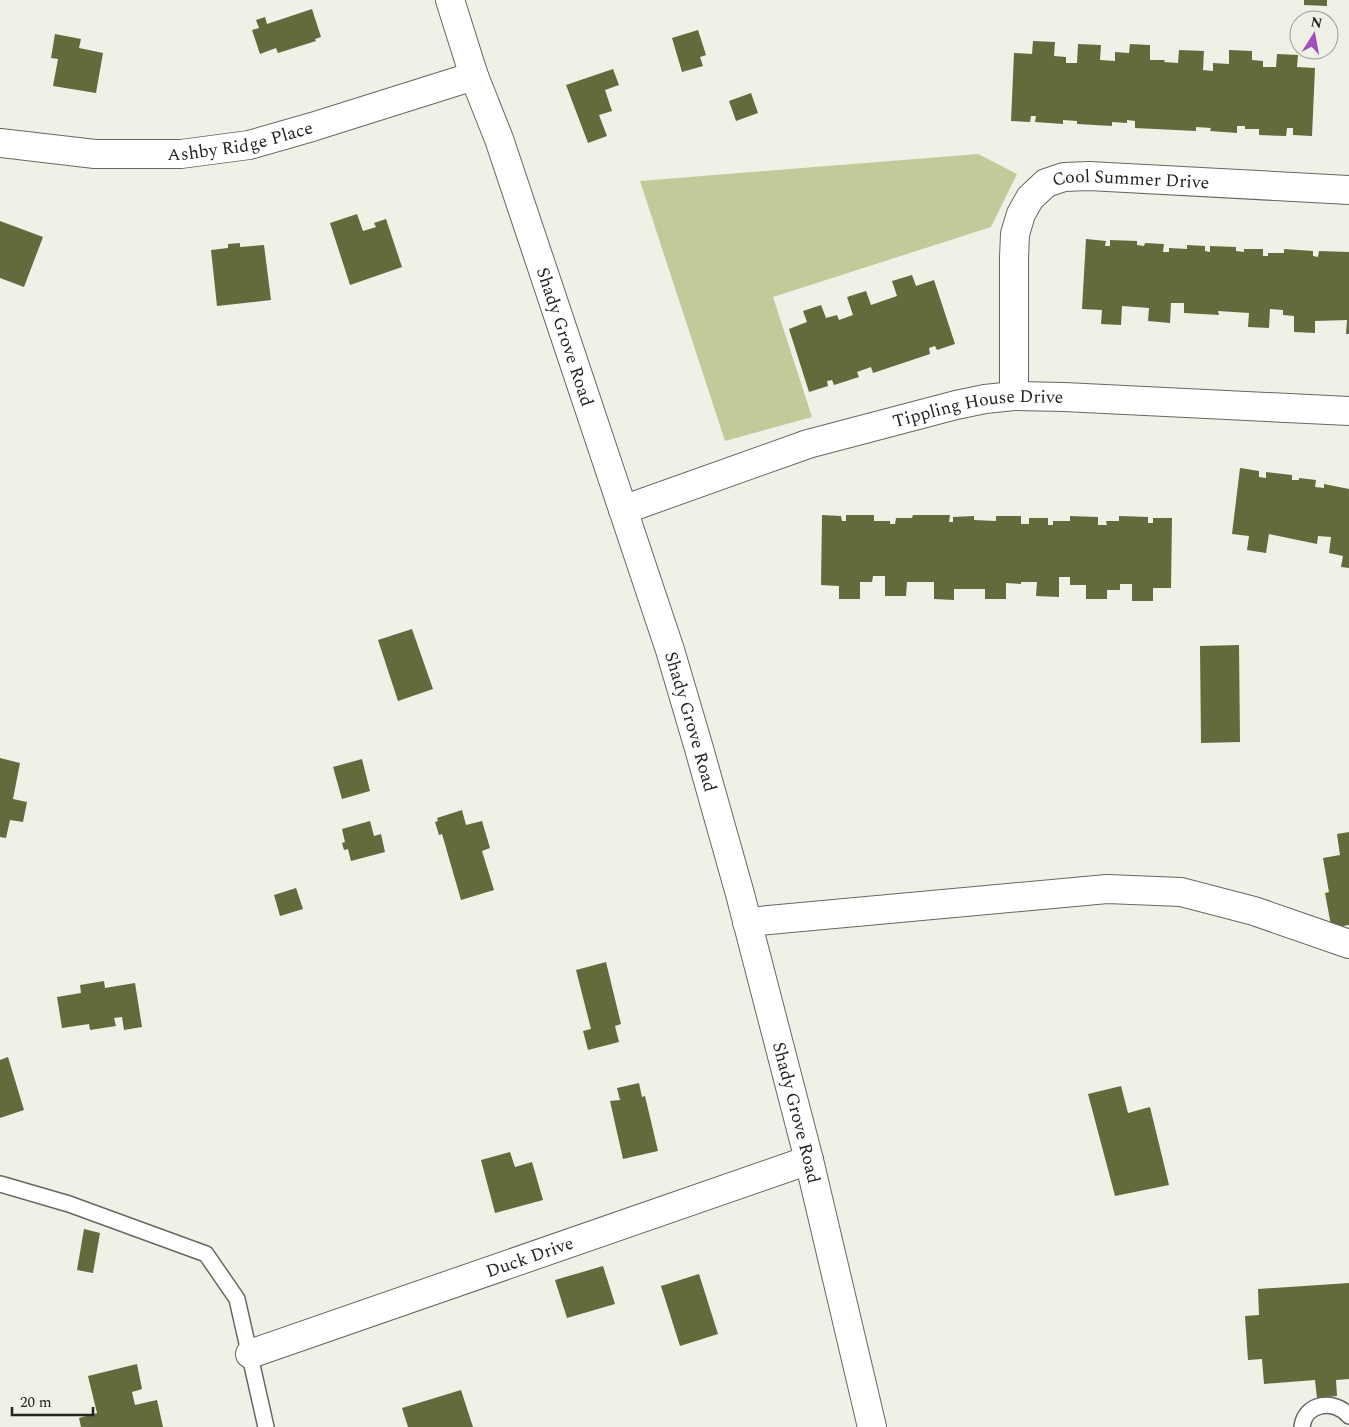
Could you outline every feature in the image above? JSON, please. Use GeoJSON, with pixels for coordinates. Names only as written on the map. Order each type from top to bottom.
{"type":"FeatureCollection","features":[{"type":"Feature","properties":{"kind":"street","name":"Shady Grove Road"},"geometry":{"type":"LineString","coordinates":[[444,0],[461,32]]}},
{"type":"Feature","properties":{"kind":"street","name":"Shady Grove Road"},"geometry":{"type":"LineString","coordinates":[[450,0],[474,76],[500,139],[674,661],[747,922],[809,1160],[872,1427]]}},
{"type":"Feature","properties":{"kind":"street","name":"Ashby Ridge Place"},"geometry":{"type":"LineString","coordinates":[[0,142],[95,154],[191,153],[249,144],[312,127],[474,76]]}},
{"type":"Feature","properties":{"kind":"street","name":"Cool Summer Drive"},"geometry":{"type":"LineString","coordinates":[[1014,396],[1015,234],[1021,214],[1030,198],[1046,183],[1064,177],[1090,176],[1349,190]]}},
{"type":"Feature","properties":{"kind":"street","name":"Tippling House Drive"},"geometry":{"type":"LineString","coordinates":[[623,510],[808,444],[985,399],[1014,396],[1349,411]]}},
{"type":"Feature","properties":{"kind":"street"},"geometry":{"type":"LineString","coordinates":[[747,922],[1107,890],[1181,892],[1254,911],[1349,944]]}},
{"type":"Feature","properties":{"kind":"street","name":"Duck Drive"},"geometry":{"type":"LineString","coordinates":[[250,1354],[809,1160]]}},
{"type":"Feature","properties":{"kind":"lane"},"geometry":{"type":"LineString","coordinates":[[0,1184],[69,1204],[206,1254],[237,1299],[266,1427]]}},
{"type":"Feature","properties":{"kind":"lane"},"geometry":{"type":"LineString","coordinates":[[1302,1427],[1306,1415],[1320,1405],[1338,1406],[1349,1416]]}},
{"type":"Feature","properties":{"kind":"green space"},"geometry":{"type":"Polygon","coordinates":[[[978,154],[1017,174],[991,227],[773,297],[812,417],[725,441],[640,181],[978,154]]]}},
{"type":"Feature","properties":{"kind":"building"},"geometry":{"type":"Polygon","coordinates":[[[1304,0],[1327,0],[1327,6],[1304,5],[1304,0]]]}},
{"type":"Feature","properties":{"kind":"building"},"geometry":{"type":"Polygon","coordinates":[[[312,9],[321,37],[315,39],[316,41],[278,53],[276,48],[260,54],[252,30],[259,28],[256,20],[265,17],[267,24],[312,9]]]}},
{"type":"Feature","properties":{"kind":"building"},"geometry":{"type":"Polygon","coordinates":[[[698,30],[706,55],[700,57],[703,66],[682,72],[672,38],[698,30]]]}},
{"type":"Feature","properties":{"kind":"building"},"geometry":{"type":"Polygon","coordinates":[[[55,34],[81,39],[79,48],[103,53],[96,93],[53,86],[58,59],[51,58],[55,34]]]}},
{"type":"Feature","properties":{"kind":"building"},"geometry":{"type":"Polygon","coordinates":[[[1033,41],[1055,42],[1054,56],[1066,57],[1066,63],[1077,63],[1078,44],[1101,45],[1100,60],[1115,61],[1115,52],[1129,53],[1130,44],[1150,45],[1150,60],[1165,60],[1164,62],[1178,63],[1179,50],[1204,51],[1203,70],[1213,71],[1213,63],[1229,64],[1229,50],[1252,51],[1252,60],[1263,61],[1263,67],[1276,67],[1277,54],[1289,55],[1289,60],[1298,60],[1297,67],[1315,68],[1312,136],[1293,135],[1293,128],[1287,128],[1286,136],[1259,135],[1259,129],[1245,129],[1245,126],[1237,126],[1237,133],[1210,131],[1211,128],[1196,127],[1196,131],[1135,128],[1135,121],[1127,120],[1127,123],[1112,122],[1112,126],[1077,124],[1077,121],[1063,120],[1063,124],[1035,122],[1036,116],[1031,116],[1030,122],[1011,121],[1014,53],[1032,54],[1033,41]]]}},
{"type":"Feature","properties":{"kind":"building"},"geometry":{"type":"Polygon","coordinates":[[[613,69],[619,85],[605,90],[612,111],[599,115],[607,136],[588,143],[566,85],[613,69]]]}},
{"type":"Feature","properties":{"kind":"building"},"geometry":{"type":"Polygon","coordinates":[[[751,93],[758,113],[736,121],[729,101],[751,93]]]}},
{"type":"Feature","properties":{"kind":"building"},"geometry":{"type":"Polygon","coordinates":[[[357,214],[363,231],[376,227],[374,223],[386,219],[402,267],[350,285],[330,223],[357,214]]]}},
{"type":"Feature","properties":{"kind":"building"},"geometry":{"type":"Polygon","coordinates":[[[0,221],[43,237],[24,287],[0,278],[0,221]]]}},
{"type":"Feature","properties":{"kind":"building"},"geometry":{"type":"Polygon","coordinates":[[[1086,239],[1106,241],[1105,246],[1110,246],[1110,240],[1137,241],[1137,245],[1144,246],[1145,243],[1164,244],[1163,252],[1169,252],[1169,248],[1187,249],[1187,245],[1205,246],[1205,251],[1210,252],[1210,246],[1236,247],[1236,251],[1244,252],[1244,249],[1263,249],[1263,256],[1268,256],[1268,253],[1284,253],[1284,249],[1313,251],[1313,256],[1318,257],[1319,251],[1349,252],[1349,334],[1346,334],[1347,320],[1315,321],[1315,333],[1294,332],[1294,316],[1283,315],[1283,310],[1270,309],[1269,328],[1248,327],[1249,313],[1218,311],[1219,315],[1184,313],[1184,303],[1171,303],[1170,323],[1148,321],[1149,308],[1122,306],[1121,325],[1101,324],[1102,310],[1082,309],[1086,239]]]}},
{"type":"Feature","properties":{"kind":"building"},"geometry":{"type":"Polygon","coordinates":[[[240,243],[240,247],[264,245],[271,300],[217,306],[211,250],[228,248],[228,244],[240,243]]]}},
{"type":"Feature","properties":{"kind":"building"},"geometry":{"type":"Polygon","coordinates":[[[912,275],[916,286],[934,280],[955,344],[937,350],[935,346],[929,348],[930,354],[873,373],[871,367],[857,372],[859,377],[834,385],[832,380],[827,381],[828,386],[809,392],[789,329],[807,322],[803,311],[821,305],[826,318],[837,315],[839,320],[853,315],[847,297],[866,291],[871,305],[897,296],[892,281],[912,275]]]}},
{"type":"Feature","properties":{"kind":"building"},"geometry":{"type":"Polygon","coordinates":[[[1240,468],[1259,471],[1259,477],[1266,478],[1266,472],[1292,475],[1292,480],[1299,480],[1299,478],[1316,480],[1315,487],[1324,488],[1324,484],[1349,489],[1349,568],[1341,567],[1343,556],[1329,553],[1331,537],[1318,536],[1317,544],[1269,534],[1266,553],[1247,550],[1249,536],[1232,534],[1240,468]]]}},
{"type":"Feature","properties":{"kind":"building"},"geometry":{"type":"Polygon","coordinates":[[[822,515],[841,516],[842,521],[846,521],[846,515],[874,515],[874,521],[890,521],[890,524],[895,524],[896,518],[912,518],[913,515],[950,515],[949,522],[953,522],[953,517],[974,516],[974,520],[996,521],[996,516],[1021,516],[1021,524],[1029,524],[1029,518],[1048,518],[1048,525],[1053,525],[1053,521],[1070,521],[1070,516],[1098,517],[1098,525],[1107,525],[1106,521],[1119,521],[1119,516],[1148,517],[1148,523],[1153,523],[1153,518],[1172,518],[1171,588],[1153,588],[1153,601],[1132,601],[1132,584],[1120,584],[1120,590],[1107,590],[1107,599],[1086,599],[1086,585],[1070,585],[1070,577],[1059,577],[1059,597],[1036,596],[1037,582],[1021,582],[1021,584],[1006,583],[1006,599],[985,599],[985,589],[954,589],[954,600],[934,599],[934,582],[907,582],[906,596],[885,596],[885,576],[873,576],[872,582],[860,582],[860,599],[839,599],[839,586],[821,585],[822,515]]]}},
{"type":"Feature","properties":{"kind":"building"},"geometry":{"type":"Polygon","coordinates":[[[412,629],[433,689],[398,701],[378,640],[412,629]]]}},
{"type":"Feature","properties":{"kind":"building"},"geometry":{"type":"Polygon","coordinates":[[[1239,645],[1240,742],[1201,743],[1200,646],[1239,645]]]}},
{"type":"Feature","properties":{"kind":"building"},"geometry":{"type":"Polygon","coordinates":[[[0,758],[20,763],[13,799],[27,802],[23,822],[10,820],[6,838],[0,837],[0,758]]]}},
{"type":"Feature","properties":{"kind":"building"},"geometry":{"type":"Polygon","coordinates":[[[362,759],[370,791],[342,799],[333,767],[362,759]]]}},
{"type":"Feature","properties":{"kind":"building"},"geometry":{"type":"Polygon","coordinates":[[[462,810],[466,825],[482,821],[490,848],[482,851],[494,890],[461,900],[442,834],[439,835],[435,822],[438,821],[437,818],[462,810]]]}},
{"type":"Feature","properties":{"kind":"building"},"geometry":{"type":"Polygon","coordinates":[[[370,821],[374,836],[381,834],[385,852],[351,861],[348,849],[344,850],[342,843],[345,842],[342,829],[370,821]]]}},
{"type":"Feature","properties":{"kind":"building"},"geometry":{"type":"Polygon","coordinates":[[[1349,832],[1349,925],[1343,926],[1343,930],[1332,931],[1325,893],[1329,892],[1323,858],[1340,855],[1337,834],[1349,832]]]}},
{"type":"Feature","properties":{"kind":"building"},"geometry":{"type":"Polygon","coordinates":[[[296,888],[303,909],[280,916],[274,895],[296,888]]]}},
{"type":"Feature","properties":{"kind":"building"},"geometry":{"type":"Polygon","coordinates":[[[606,962],[621,1024],[615,1026],[619,1042],[588,1050],[583,1031],[591,1029],[576,970],[606,962]]]}},
{"type":"Feature","properties":{"kind":"building"},"geometry":{"type":"Polygon","coordinates":[[[104,981],[105,988],[135,983],[142,1027],[124,1030],[122,1017],[114,1018],[116,1026],[90,1030],[89,1024],[62,1028],[57,997],[81,993],[80,985],[104,981]]]}},
{"type":"Feature","properties":{"kind":"building"},"geometry":{"type":"Polygon","coordinates":[[[8,1057],[24,1110],[0,1118],[0,1060],[8,1057]]]}},
{"type":"Feature","properties":{"kind":"building"},"geometry":{"type":"Polygon","coordinates":[[[639,1083],[642,1097],[645,1096],[658,1151],[623,1159],[610,1101],[620,1100],[617,1088],[639,1083]]]}},
{"type":"Feature","properties":{"kind":"building"},"geometry":{"type":"Polygon","coordinates":[[[1121,1086],[1128,1113],[1150,1107],[1169,1185],[1115,1196],[1088,1094],[1121,1086]]]}},
{"type":"Feature","properties":{"kind":"building"},"geometry":{"type":"Polygon","coordinates":[[[510,1152],[515,1167],[532,1162],[543,1200],[495,1213],[481,1160],[510,1152]]]}},
{"type":"Feature","properties":{"kind":"building"},"geometry":{"type":"Polygon","coordinates":[[[84,1229],[100,1233],[93,1273],[77,1270],[84,1229]]]}},
{"type":"Feature","properties":{"kind":"building"},"geometry":{"type":"Polygon","coordinates":[[[603,1266],[615,1304],[567,1318],[555,1280],[603,1266]]]}},
{"type":"Feature","properties":{"kind":"building"},"geometry":{"type":"Polygon","coordinates":[[[699,1274],[718,1334],[680,1346],[661,1286],[699,1274]]]}},
{"type":"Feature","properties":{"kind":"building"},"geometry":{"type":"Polygon","coordinates":[[[1349,1283],[1349,1379],[1336,1380],[1337,1396],[1317,1398],[1315,1380],[1264,1384],[1262,1359],[1248,1360],[1245,1316],[1259,1315],[1258,1289],[1349,1283]]]}},
{"type":"Feature","properties":{"kind":"building"},"geometry":{"type":"Polygon","coordinates":[[[137,1364],[142,1389],[132,1392],[135,1405],[157,1400],[163,1427],[81,1427],[79,1418],[97,1413],[88,1376],[137,1364]]]}},
{"type":"Feature","properties":{"kind":"building"},"geometry":{"type":"Polygon","coordinates":[[[461,1390],[473,1427],[408,1427],[402,1408],[461,1390]]]}}]}
